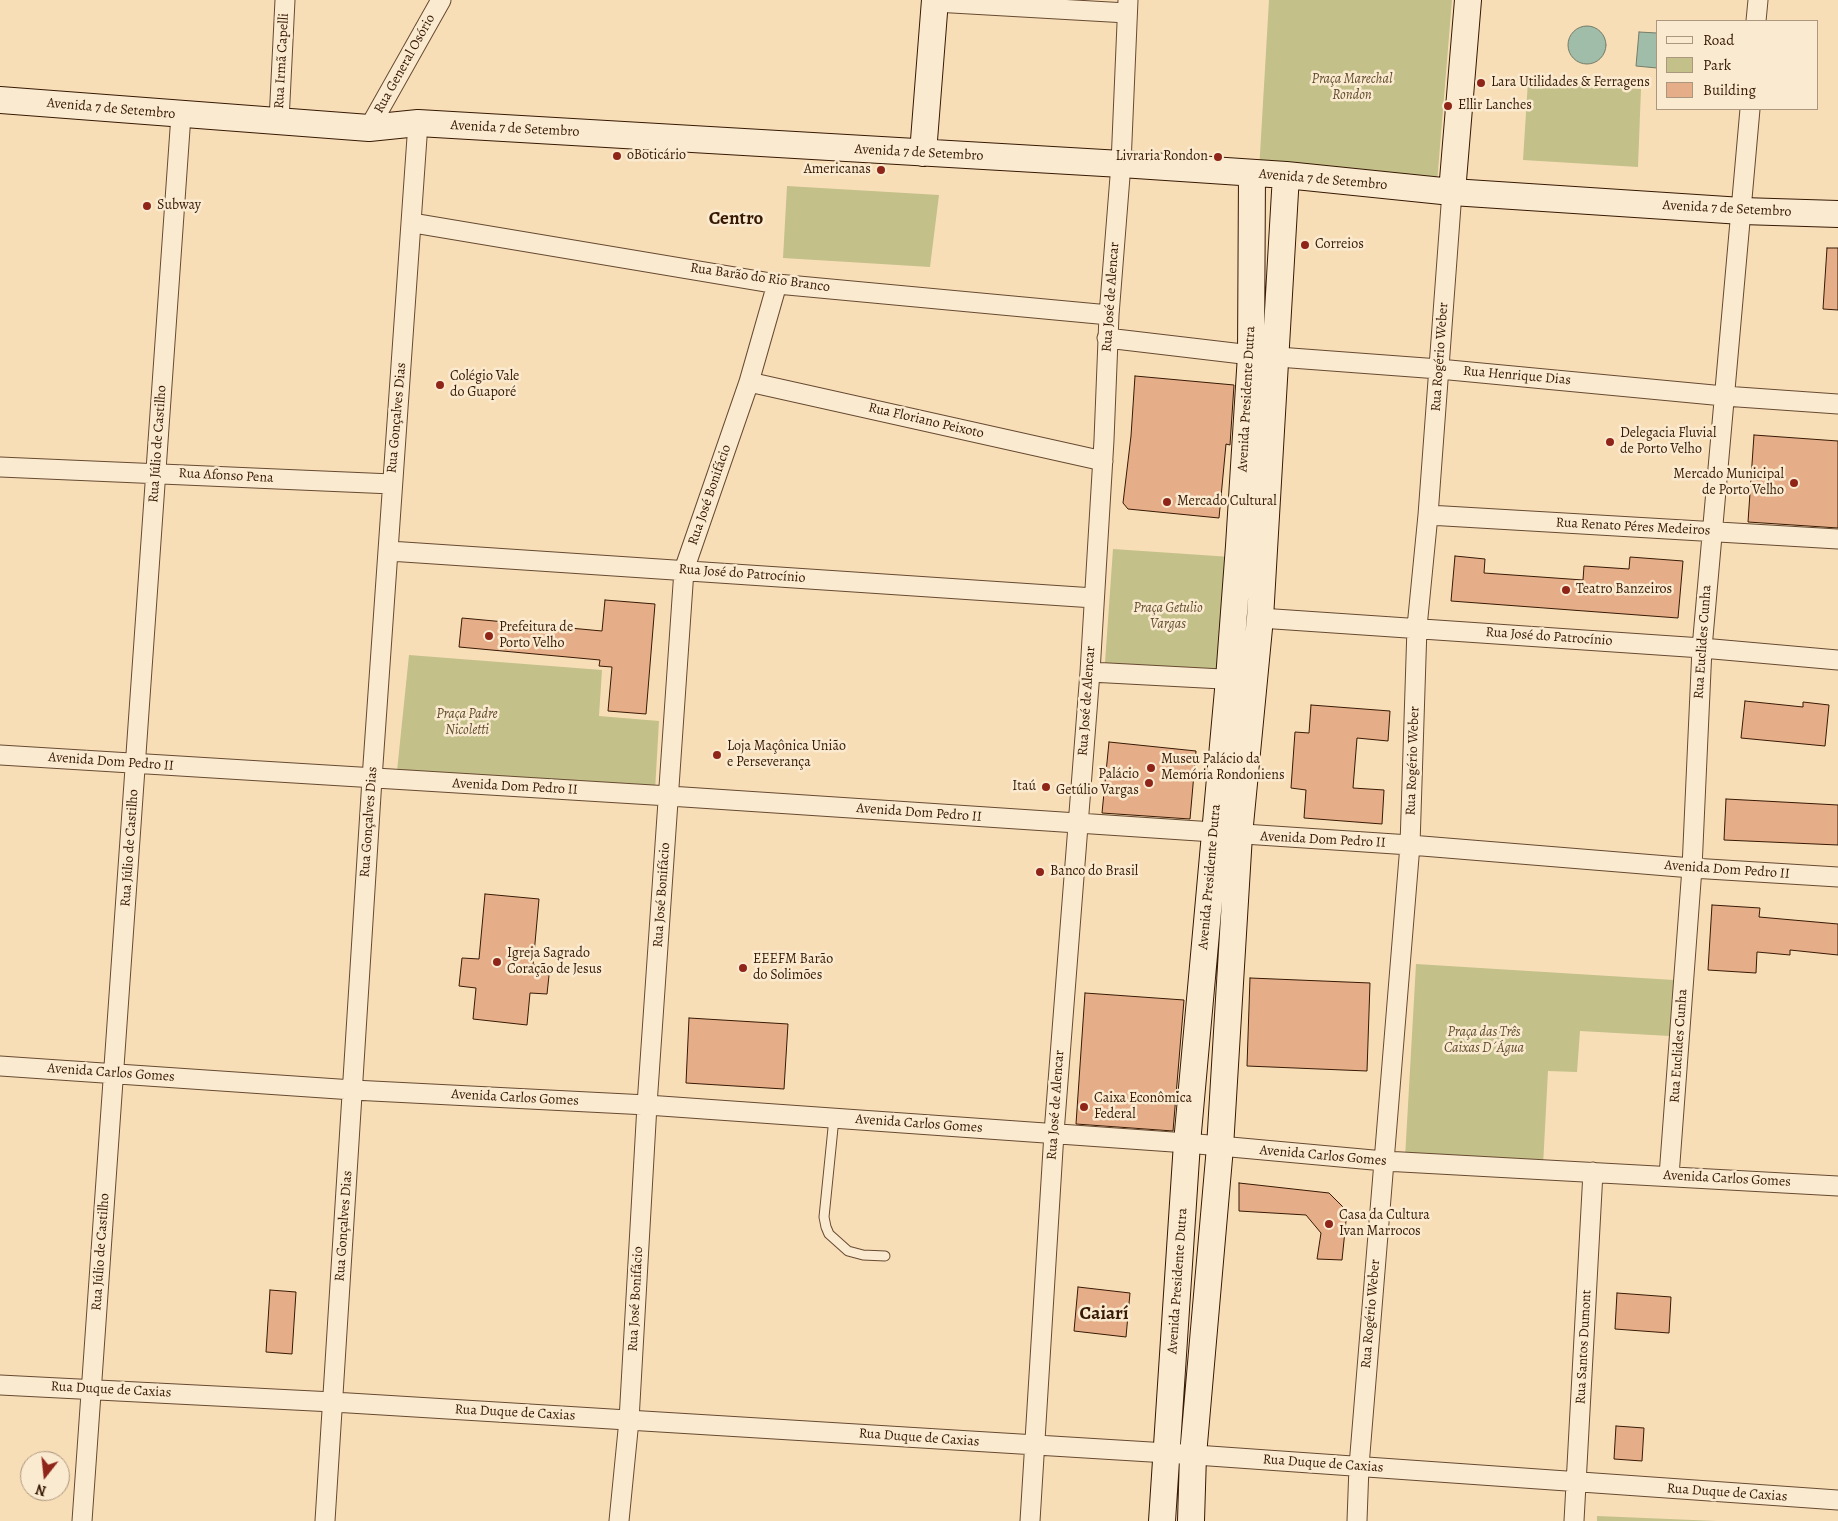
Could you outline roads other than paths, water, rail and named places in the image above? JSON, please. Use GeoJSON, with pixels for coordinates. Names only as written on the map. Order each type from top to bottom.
{"type":"FeatureCollection","features":[{"type":"Feature","properties":{"kind":"street","name":"Rua Irmã Capelli"},"geometry":{"type":"LineString","coordinates":[[278,121],[285,0]]}},
{"type":"Feature","properties":{"kind":"street","name":"Rua General Osório"},"geometry":{"type":"LineString","coordinates":[[370,128],[441,0]]}},
{"type":"Feature","properties":{"kind":"street","name":"Rua Rogério Weber"},"geometry":{"type":"LineString","coordinates":[[1357,1521],[1359,1466],[1410,845],[1417,627],[1428,516],[1468,0]]}},
{"type":"Feature","properties":{"kind":"street"},"geometry":{"type":"LineString","coordinates":[[1756,20],[1758,0]]}},
{"type":"Feature","properties":{"kind":"street"},"geometry":{"type":"LineString","coordinates":[[923,153],[935,1],[1127,6]]}},
{"type":"Feature","properties":{"kind":"street","name":"Rua José de Alencar"},"geometry":{"type":"LineString","coordinates":[[1030,1521],[1054,1133],[1090,672],[1103,461],[1107,338],[1121,164],[1127,6]]}},
{"type":"Feature","properties":{"kind":"street","name":"Avenida 7 de Setembro"},"geometry":{"type":"LineString","coordinates":[[0,100],[370,128],[418,123],[1121,164],[1286,175],[1452,192],[1742,211],[1838,214]]}},
{"type":"Feature","properties":{"kind":"street","name":"Rua Euclides Cunha"},"geometry":{"type":"LineString","coordinates":[[1669,1176],[1692,868],[1702,648],[1710,532],[1742,211],[1750,110]]}},
{"type":"Feature","properties":{"kind":"street","name":"Rua Júlio de Castilho"},"geometry":{"type":"LineString","coordinates":[[82,1521],[181,115]]}},
{"type":"Feature","properties":{"kind":"street","name":"Rua Gonçalves Dias"},"geometry":{"type":"LineString","coordinates":[[325,1521],[372,778],[389,551],[392,484],[413,222],[418,123]]}},
{"type":"Feature","properties":{"kind":"street","name":"Avenida Presidente Dutra"},"geometry":{"type":"LineString","coordinates":[[1241,679],[1260,618],[1262,356],[1252,173]]}},
{"type":"Feature","properties":{"kind":"street","name":"Avenida Presidente Dutra"},"geometry":{"type":"LineString","coordinates":[[1162,1521],[1187,1143],[1227,834],[1241,679],[1262,356],[1286,175]]}},
{"type":"Feature","properties":{"kind":"street","name":"Rua Barão do Rio Branco"},"geometry":{"type":"LineString","coordinates":[[413,222],[778,284],[1109,314]]}},
{"type":"Feature","properties":{"kind":"street","name":"Rua José Bonifácio"},"geometry":{"type":"LineString","coordinates":[[619,1521],[629,1420],[647,1105],[684,570],[749,382],[778,284]]}},
{"type":"Feature","properties":{"kind":"street","name":"Rua Henrique Dias"},"geometry":{"type":"LineString","coordinates":[[1107,338],[1262,356],[1439,369],[1724,396],[1838,404]]}},
{"type":"Feature","properties":{"kind":"street","name":"Rua Floriano Peixoto"},"geometry":{"type":"LineString","coordinates":[[749,382],[1103,461]]}},
{"type":"Feature","properties":{"kind":"street","name":"Rua Afonso Pena"},"geometry":{"type":"LineString","coordinates":[[0,467],[392,484]]}},
{"type":"Feature","properties":{"kind":"street","name":"Rua Renato Péres Medeiros"},"geometry":{"type":"LineString","coordinates":[[1428,516],[1838,539]]}},
{"type":"Feature","properties":{"kind":"street","name":"Rua José do Patrocínio"},"geometry":{"type":"LineString","coordinates":[[389,551],[1094,598]]}},
{"type":"Feature","properties":{"kind":"street","name":"Rua José do Patrocínio"},"geometry":{"type":"LineString","coordinates":[[1260,618],[1417,627],[1838,660]]}},
{"type":"Feature","properties":{"kind":"street"},"geometry":{"type":"LineString","coordinates":[[1090,672],[1241,679]]}},
{"type":"Feature","properties":{"kind":"street","name":"Avenida Dom Pedro II"},"geometry":{"type":"LineString","coordinates":[[0,755],[669,796],[1410,845],[1692,868],[1838,877]]}},
{"type":"Feature","properties":{"kind":"street","name":"Avenida Presidente Dutra"},"geometry":{"type":"LineString","coordinates":[[1191,1521],[1193,1455],[1220,1148],[1227,834]]}},
{"type":"Feature","properties":{"kind":"street","name":"Avenida Carlos Gomes"},"geometry":{"type":"LineString","coordinates":[[0,1066],[114,1072],[353,1090],[647,1105],[1187,1143],[1220,1148],[1384,1161],[1838,1186]]}},
{"type":"Feature","properties":{"kind":"street","name":"Rua Santos Dumont"},"geometry":{"type":"LineString","coordinates":[[1574,1521],[1593,1172]]}},
{"type":"Feature","properties":{"kind":"street","name":"Rua Duque de Caxias"},"geometry":{"type":"LineString","coordinates":[[0,1385],[333,1402],[1167,1453],[1838,1500]]}},
{"type":"Feature","properties":{"kind":"lane"},"geometry":{"type":"LineString","coordinates":[[834,1118],[824,1217],[826,1227],[829,1234],[848,1251],[863,1255],[886,1256]]}},
{"type":"Feature","properties":{"kind":"place","name":"Lara Utilidades & Ferragens"},"geometry":{"type":"Point","coordinates":[1481,83]}},
{"type":"Feature","properties":{"kind":"place","name":"Ellir Lanches"},"geometry":{"type":"Point","coordinates":[1448,106]}},
{"type":"Feature","properties":{"kind":"place","name":"oBoticário"},"geometry":{"type":"Point","coordinates":[617,156]}},
{"type":"Feature","properties":{"kind":"place","name":"Livraria Rondon"},"geometry":{"type":"Point","coordinates":[1218,157]}},
{"type":"Feature","properties":{"kind":"place","name":"Americanas"},"geometry":{"type":"Point","coordinates":[881,170]}},
{"type":"Feature","properties":{"kind":"place","name":"Subway"},"geometry":{"type":"Point","coordinates":[147,206]}},
{"type":"Feature","properties":{"kind":"place","name":"Correios"},"geometry":{"type":"Point","coordinates":[1305,245]}},
{"type":"Feature","properties":{"kind":"place","name":"Colégio Vale do Guaporé"},"geometry":{"type":"Point","coordinates":[440,385]}},
{"type":"Feature","properties":{"kind":"place","name":"Delegacia Fluvial de Porto Velho"},"geometry":{"type":"Point","coordinates":[1610,442]}},
{"type":"Feature","properties":{"kind":"place","name":"Mercado Municipal de Porto Velho"},"geometry":{"type":"Point","coordinates":[1794,483]}},
{"type":"Feature","properties":{"kind":"place","name":"Mercado Cultural"},"geometry":{"type":"Point","coordinates":[1167,502]}},
{"type":"Feature","properties":{"kind":"place","name":"Teatro Banzeiros"},"geometry":{"type":"Point","coordinates":[1566,590]}},
{"type":"Feature","properties":{"kind":"place","name":"Prefeitura de Porto Velho"},"geometry":{"type":"Point","coordinates":[489,636]}},
{"type":"Feature","properties":{"kind":"place","name":"Loja Maçônica União e Perseverança"},"geometry":{"type":"Point","coordinates":[717,755]}},
{"type":"Feature","properties":{"kind":"place","name":"Museu Palácio da Memória Rondoniens"},"geometry":{"type":"Point","coordinates":[1151,768]}},
{"type":"Feature","properties":{"kind":"place","name":"Palácio Getúlio Vargas"},"geometry":{"type":"Point","coordinates":[1149,783]}},
{"type":"Feature","properties":{"kind":"place","name":"Itaú"},"geometry":{"type":"Point","coordinates":[1046,787]}},
{"type":"Feature","properties":{"kind":"place","name":"Banco do Brasil"},"geometry":{"type":"Point","coordinates":[1040,872]}},
{"type":"Feature","properties":{"kind":"place","name":"Igreja Sagrado Coração de Jesus"},"geometry":{"type":"Point","coordinates":[497,962]}},
{"type":"Feature","properties":{"kind":"place","name":"EEEFM Barão do Solimões"},"geometry":{"type":"Point","coordinates":[743,968]}},
{"type":"Feature","properties":{"kind":"place","name":"Caixa Econômica Federal"},"geometry":{"type":"Point","coordinates":[1084,1107]}},
{"type":"Feature","properties":{"kind":"place","name":"Casa da Cultura Ivan Marrocos"},"geometry":{"type":"Point","coordinates":[1329,1224]}},
{"type":"Feature","properties":{"kind":"district","name":"Centro"},"geometry":{"type":"Point","coordinates":[736,219]}},
{"type":"Feature","properties":{"kind":"district","name":"Caiarí"},"geometry":{"type":"Point","coordinates":[1104,1314]}},
{"type":"Feature","properties":{"kind":"park label","name":"Praça Marechal Rondon"},"geometry":{"type":"Point","coordinates":[1352,88]}},
{"type":"Feature","properties":{"kind":"park label","name":"Praça Getulio Vargas"},"geometry":{"type":"Point","coordinates":[1168,618]}},
{"type":"Feature","properties":{"kind":"park label","name":"Praça Padre Nicoletti"},"geometry":{"type":"Point","coordinates":[467,724]}},
{"type":"Feature","properties":{"kind":"park label","name":"Praça das Três Caixas D´Água"},"geometry":{"type":"Point","coordinates":[1484,1042]}}]}
